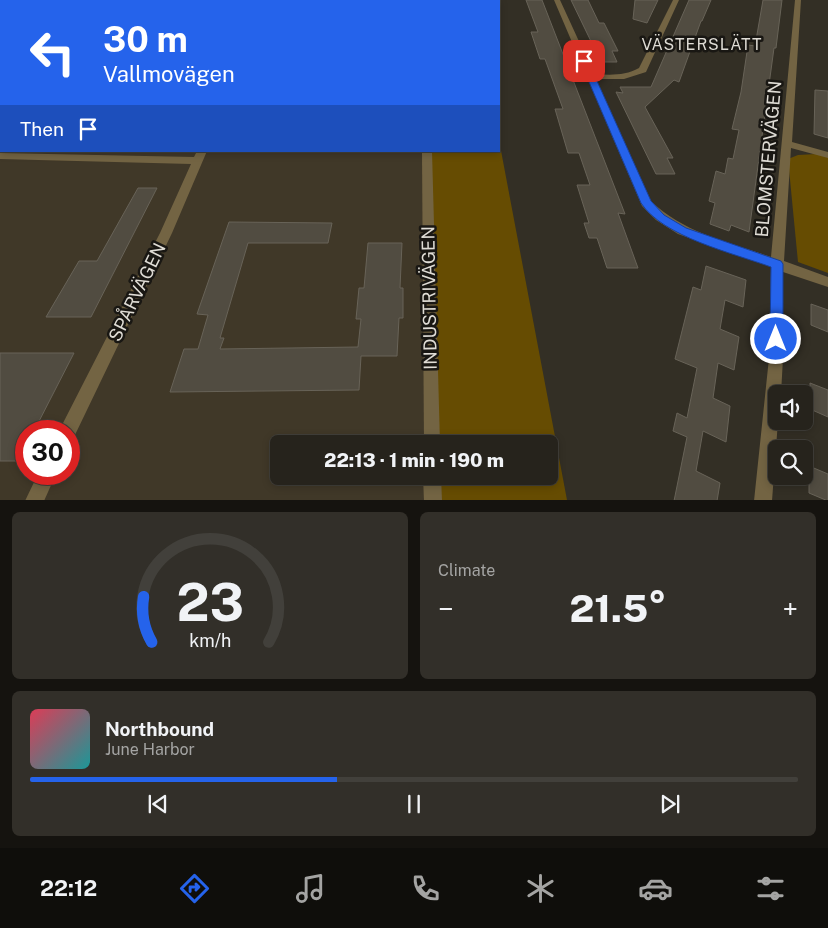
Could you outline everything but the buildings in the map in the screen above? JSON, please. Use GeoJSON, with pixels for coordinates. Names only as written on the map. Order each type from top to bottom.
{"type":"FeatureCollection","features":[{"type":"Feature","properties":{"kind":"street"},"geometry":{"type":"LineString","coordinates":[[557,0],[646,203],[660,217],[682,230],[828,282]]}},
{"type":"Feature","properties":{"kind":"street"},"geometry":{"type":"LineString","coordinates":[[591,76],[622,77],[634,75],[643,70],[676,0]]}},
{"type":"Feature","properties":{"kind":"street","name":"BLOMSTERVÄGEN"},"geometry":{"type":"LineString","coordinates":[[763,500],[776,358],[777,264],[798,0]]}},
{"type":"Feature","properties":{"kind":"street"},"geometry":{"type":"LineString","coordinates":[[787,144],[828,155]]}},
{"type":"Feature","properties":{"kind":"street","name":"INDUSTRIVÄGEN"},"geometry":{"type":"LineString","coordinates":[[427,152],[432,435]]}},
{"type":"Feature","properties":{"kind":"street"},"geometry":{"type":"LineString","coordinates":[[0,156],[200,156]]}},
{"type":"Feature","properties":{"kind":"street","name":"SPÅRVÄGEN"},"geometry":{"type":"LineString","coordinates":[[73,420],[166,233],[200,156]]}},
{"type":"Feature","properties":{"kind":"street"},"geometry":{"type":"LineString","coordinates":[[34,500],[42,485]]}},
{"type":"Feature","properties":{"kind":"street"},"geometry":{"type":"LineString","coordinates":[[432,485],[433,500]]}},
{"type":"Feature","properties":{"kind":"shaded area"},"geometry":{"type":"Polygon","coordinates":[[[500,145],[555,435],[432,435],[427,152],[500,152],[500,145]]]}},
{"type":"Feature","properties":{"kind":"shaded area"},"geometry":{"type":"Polygon","coordinates":[[[0,152],[436,152],[452,435],[270,435],[270,485],[454,485],[455,500],[0,500],[0,152]]]}},
{"type":"Feature","properties":{"kind":"shaded area"},"geometry":{"type":"Polygon","coordinates":[[[817,154],[828,157],[828,273],[798,262],[788,159],[798,155],[817,154]]]}},
{"type":"Feature","properties":{"kind":"shaded area"},"geometry":{"type":"Polygon","coordinates":[[[558,452],[567,500],[433,500],[432,485],[558,485],[558,452]]]}},
{"type":"Feature","properties":{"kind":"district","name":"VÄSTERSLÄTT"},"geometry":{"type":"Point","coordinates":[702,44]}},
{"type":"Feature","properties":{"kind":"route"},"geometry":{"type":"LineString","coordinates":[[584,61],[646,203],[660,217],[682,230],[777,264],[776,339]]}}]}
